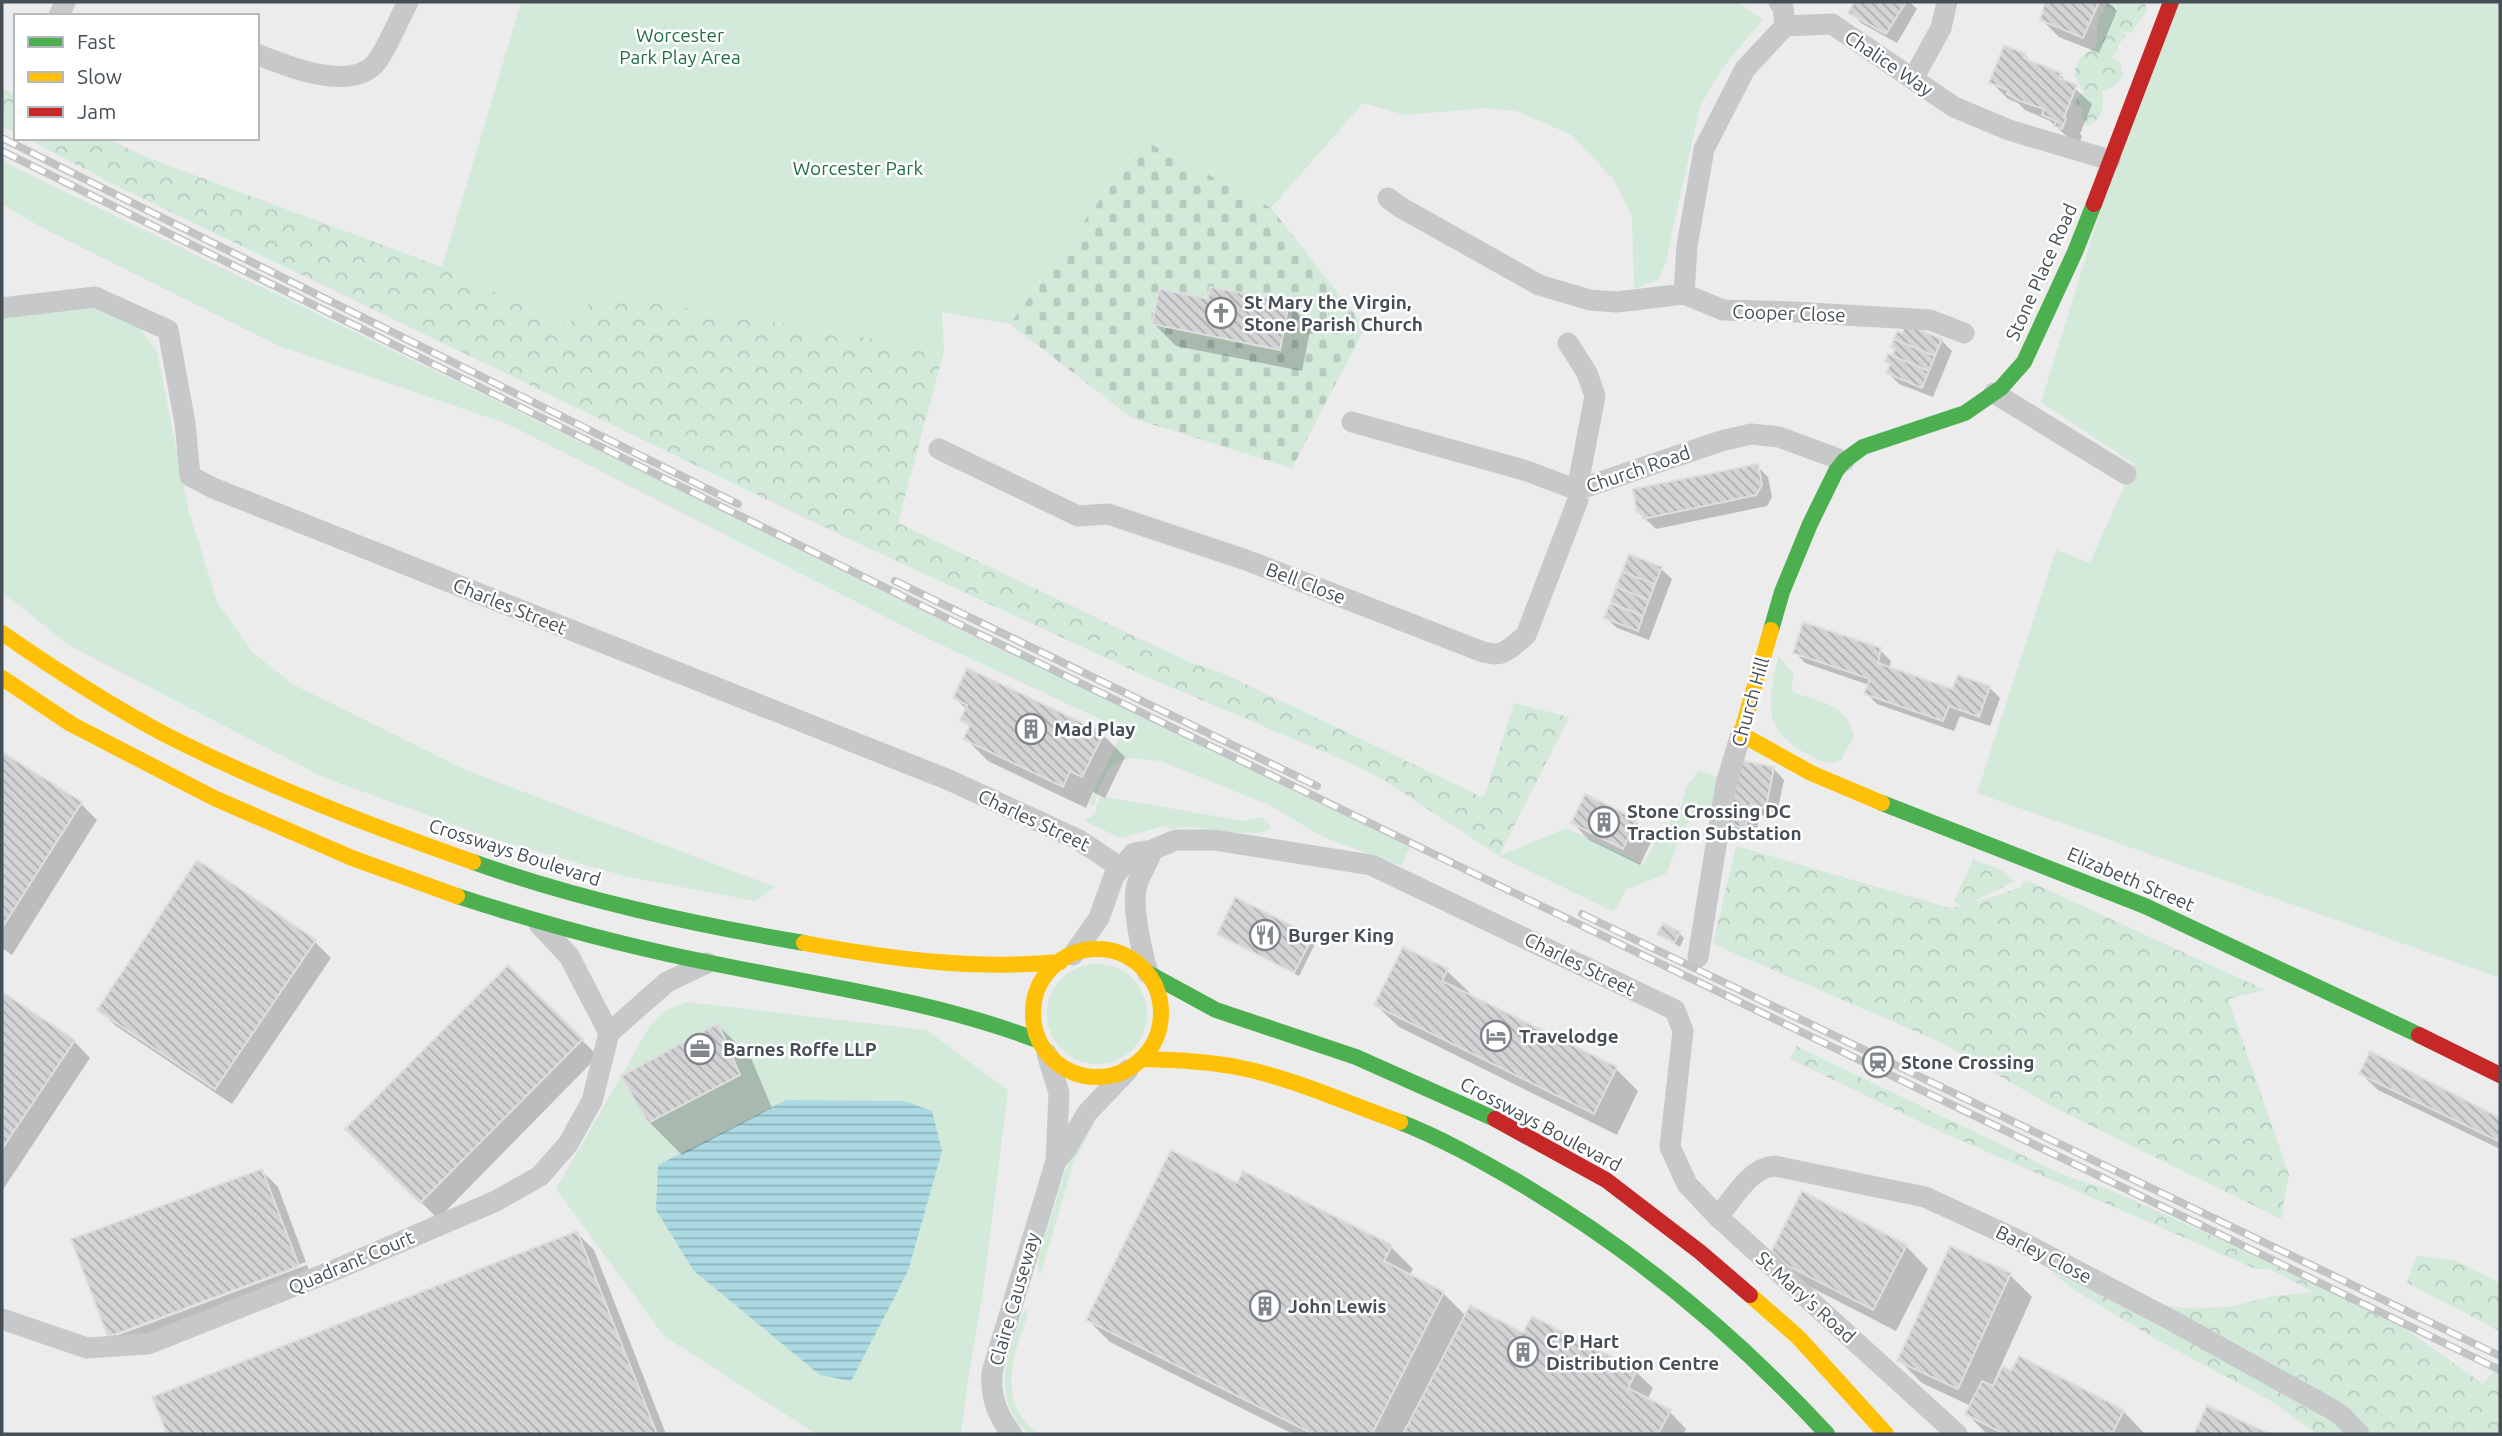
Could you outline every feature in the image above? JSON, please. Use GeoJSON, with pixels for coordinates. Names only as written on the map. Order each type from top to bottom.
{"type":"FeatureCollection","features":[{"type":"Feature","properties":{"kind":"main road","name":"Stone Place Road"},"geometry":{"type":"LineString","coordinates":[[1844,461],[1863,447],[1959,416],[1994,393],[2016,373],[2028,356],[2073,259],[2171,2]]}},
{"type":"Feature","properties":{"kind":"main road","name":"Church Hill"},"geometry":{"type":"LineString","coordinates":[[1741,734],[1788,578],[1833,475],[1844,461]]}},
{"type":"Feature","properties":{"kind":"main road","name":"Crossways Boulevard"},"geometry":{"type":"LineString","coordinates":[[2,633],[51,669],[186,745],[289,793],[413,841],[555,890],[687,922],[911,961],[988,966],[1066,958]]}},
{"type":"Feature","properties":{"kind":"main road"},"geometry":{"type":"LineString","coordinates":[[2,678],[79,729],[288,832],[390,874],[537,920],[635,946],[937,1006],[990,1021],[1042,1047],[1064,1068],[1087,1077],[1104,1079],[1135,1064],[1153,1044],[1163,1017],[1158,992],[1148,973],[1136,962],[1112,949],[1090,949],[1066,958],[1046,975],[1035,999],[1033,1012],[1042,1047]]}},
{"type":"Feature","properties":{"kind":"main road","name":"Elizabeth Street"},"geometry":{"type":"LineString","coordinates":[[1741,734],[1804,769],[1850,790],[2145,906],[2441,1045],[2500,1076]]}},
{"type":"Feature","properties":{"kind":"main road","name":"Crossways Boulevard"},"geometry":{"type":"LineString","coordinates":[[1148,973],[1216,1010],[1356,1057],[1487,1115],[1606,1180],[1700,1252],[1798,1337],[1886,1434]]}},
{"type":"Feature","properties":{"kind":"main road"},"geometry":{"type":"LineString","coordinates":[[1135,1064],[1195,1061],[1247,1069],[1315,1090],[1434,1136],[1547,1199],[1651,1270],[1709,1317],[1760,1364],[1827,1434]]}},
{"type":"Feature","properties":{"kind":"street"},"geometry":{"type":"LineString","coordinates":[[260,62],[338,78],[361,74],[377,62],[408,2]]}},
{"type":"Feature","properties":{"kind":"street"},"geometry":{"type":"LineString","coordinates":[[1684,295],[1687,246],[1704,149],[1745,69],[1785,26],[1783,8],[1779,2]]}},
{"type":"Feature","properties":{"kind":"street"},"geometry":{"type":"LineString","coordinates":[[1913,79],[1941,29],[1947,2]]}},
{"type":"Feature","properties":{"kind":"street","name":"Chalice Way"},"geometry":{"type":"LineString","coordinates":[[1785,26],[1832,24],[1954,107],[2009,130],[2110,160]]}},
{"type":"Feature","properties":{"kind":"street","name":"Cooper Close"},"geometry":{"type":"LineString","coordinates":[[1388,198],[1514,272],[1564,294],[1617,302],[1684,295],[1723,310],[1930,320],[1964,333]]}},
{"type":"Feature","properties":{"kind":"street","name":"Charles Street"},"geometry":{"type":"LineString","coordinates":[[2,307],[95,297],[168,330],[185,423],[190,476],[213,488],[949,780],[1069,834],[1093,847],[1121,868],[1135,853],[1152,850],[1176,839],[1203,839],[1371,864],[1675,1010],[1683,1031],[1670,1147]]}},
{"type":"Feature","properties":{"kind":"street","name":"Bell Close"},"geometry":{"type":"LineString","coordinates":[[939,450],[1078,516],[1108,514],[1246,560],[1493,654],[1512,648],[1528,630],[1578,500],[1577,490],[1595,396],[1587,373],[1568,343]]}},
{"type":"Feature","properties":{"kind":"street"},"geometry":{"type":"LineString","coordinates":[[1994,393],[2126,474]]}},
{"type":"Feature","properties":{"kind":"street","name":"Church Road"},"geometry":{"type":"LineString","coordinates":[[1352,422],[1527,471],[1577,490],[1721,441],[1751,434],[1779,437],[1844,461]]}},
{"type":"Feature","properties":{"kind":"street","name":"Church Hill"},"geometry":{"type":"LineString","coordinates":[[1698,957],[1726,784],[1741,734]]}},
{"type":"Feature","properties":{"kind":"street"},"geometry":{"type":"LineString","coordinates":[[1148,973],[1139,943],[1136,890],[1149,864],[1152,850]]}},
{"type":"Feature","properties":{"kind":"street"},"geometry":{"type":"LineString","coordinates":[[1066,958],[1099,918],[1113,878],[1121,868]]}},
{"type":"Feature","properties":{"kind":"street"},"geometry":{"type":"LineString","coordinates":[[537,920],[569,956],[609,1033],[667,982],[709,962]]}},
{"type":"Feature","properties":{"kind":"street","name":"Quadrant Court"},"geometry":{"type":"LineString","coordinates":[[2,1319],[87,1348],[148,1344],[335,1270],[496,1201],[540,1176],[568,1144],[592,1101],[609,1033]]}},
{"type":"Feature","properties":{"kind":"street","name":"Claire Causeway"},"geometry":{"type":"LineString","coordinates":[[1012,1434],[999,1416],[994,1400],[993,1367],[1056,1161],[1059,1093],[1042,1047]]}},
{"type":"Feature","properties":{"kind":"street","name":"Claire Causeway"},"geometry":{"type":"LineString","coordinates":[[1056,1161],[1087,1113],[1135,1064]]}},
{"type":"Feature","properties":{"kind":"street","name":"St Mary's Road"},"geometry":{"type":"LineString","coordinates":[[1670,1147],[1688,1184],[1718,1217],[1957,1434]]}},
{"type":"Feature","properties":{"kind":"street","name":"Barley Close"},"geometry":{"type":"LineString","coordinates":[[1718,1217],[1752,1175],[1766,1167],[1775,1166],[1925,1198],[2016,1239],[2173,1321],[2333,1410],[2359,1434]]}},
{"type":"Feature","properties":{"kind":"green space","name":"Worcester Park"},"geometry":{"type":"Polygon","coordinates":[[[521,2],[1737,2],[1763,19],[1722,69],[1700,106],[1666,261],[1659,279],[1634,289],[1632,217],[1614,180],[1570,134],[1516,111],[1485,108],[1405,115],[1363,103],[1271,208],[1142,140],[1010,324],[942,312],[944,351],[600,293],[567,326],[442,267],[521,2]]]}},
{"type":"Feature","properties":{"kind":"green space"},"geometry":{"type":"Polygon","coordinates":[[[2107,2],[2145,2],[2147,10],[2131,33],[2122,31],[2127,35],[2111,57],[2120,61],[2123,76],[2113,87],[2102,92],[2102,112],[2097,120],[2087,126],[2081,117],[2083,109],[2074,104],[2084,92],[2074,75],[2079,60],[2096,46],[2098,18],[2104,12],[2107,2]]]}},
{"type":"Feature","properties":{"kind":"green space"},"geometry":{"type":"Polygon","coordinates":[[[2165,2],[2500,2],[2500,978],[1977,793],[2056,550],[2090,563],[2134,464],[2041,402],[2165,2]]]}},
{"type":"Feature","properties":{"kind":"green space"},"geometry":{"type":"Polygon","coordinates":[[[2,88],[14,94],[14,132],[2,126],[2,88]]]}},
{"type":"Feature","properties":{"kind":"green space"},"geometry":{"type":"Polygon","coordinates":[[[30,140],[110,140],[146,157],[442,267],[567,326],[600,293],[944,351],[898,523],[1189,662],[1225,674],[1484,798],[1514,703],[1569,717],[1499,856],[1384,780],[1355,765],[1145,676],[832,531],[111,183],[30,140]]]}},
{"type":"Feature","properties":{"kind":"green space"},"geometry":{"type":"Polygon","coordinates":[[[1143,140],[1271,208],[1365,327],[1292,468],[1132,418],[1010,324],[1143,140]]]}},
{"type":"Feature","properties":{"kind":"green space"},"geometry":{"type":"Polygon","coordinates":[[[2,161],[1411,845],[1401,866],[1323,837],[1271,806],[1160,761],[1131,758],[1115,763],[1109,768],[1099,788],[1094,806],[1090,805],[1095,788],[1123,730],[929,639],[508,424],[279,346],[39,226],[2,204],[2,161]]]}},
{"type":"Feature","properties":{"kind":"green space"},"geometry":{"type":"Polygon","coordinates":[[[89,302],[135,322],[157,351],[188,508],[217,602],[253,653],[294,685],[466,770],[775,887],[756,901],[628,877],[494,839],[325,778],[70,646],[2,592],[2,317],[89,302]]]}},
{"type":"Feature","properties":{"kind":"green space"},"geometry":{"type":"Polygon","coordinates":[[[1778,655],[1794,674],[1791,691],[1830,705],[1850,724],[1854,736],[1841,760],[1829,763],[1815,758],[1794,746],[1775,725],[1771,701],[1778,655]]]}},
{"type":"Feature","properties":{"kind":"green space"},"geometry":{"type":"Polygon","coordinates":[[[1699,771],[1720,777],[1713,807],[1702,811],[1687,825],[1666,874],[1627,889],[1614,912],[1499,856],[1567,828],[1643,864],[1661,831],[1679,812],[1687,785],[1699,771]]]}},
{"type":"Feature","properties":{"kind":"green space"},"geometry":{"type":"Polygon","coordinates":[[[1100,796],[1244,821],[1262,817],[1270,828],[1264,832],[1243,833],[1195,827],[1168,830],[1167,825],[1121,838],[1084,821],[1097,813],[1100,796]]]}},
{"type":"Feature","properties":{"kind":"green space"},"geometry":{"type":"Polygon","coordinates":[[[1736,846],[1950,908],[1961,906],[1954,901],[1973,860],[2002,870],[2015,881],[1969,904],[2019,888],[2026,880],[2265,990],[2228,999],[2289,1175],[2281,1219],[2059,1110],[1940,1042],[1713,944],[1736,846]]]}},
{"type":"Feature","properties":{"kind":"green space"},"geometry":{"type":"Polygon","coordinates":[[[1097,964],[1116,968],[1132,979],[1143,995],[1147,1014],[1143,1033],[1132,1049],[1116,1060],[1097,1064],[1078,1060],[1062,1049],[1051,1033],[1047,1014],[1051,995],[1062,979],[1078,968],[1097,964]]]}},
{"type":"Feature","properties":{"kind":"green space"},"geometry":{"type":"Polygon","coordinates":[[[687,1002],[926,1030],[1008,1090],[983,1292],[961,1434],[816,1434],[664,1336],[556,1189],[651,1024],[664,1011],[687,1002]]]}},
{"type":"Feature","properties":{"kind":"green space"},"geometry":{"type":"Polygon","coordinates":[[[1796,1046],[2066,1176],[2110,1190],[2380,1311],[2483,1384],[2495,1370],[2500,1374],[2500,1434],[2317,1434],[2273,1402],[2154,1338],[2074,1290],[2044,1265],[2158,1304],[2184,1308],[2229,1307],[2272,1296],[2313,1292],[2270,1269],[2256,1269],[1935,1129],[1790,1059],[1796,1046]]]}},
{"type":"Feature","properties":{"kind":"green space"},"geometry":{"type":"Polygon","coordinates":[[[1096,1120],[1074,1161],[1040,1276],[1037,1263],[1067,1165],[1071,1154],[1096,1120]]]}},
{"type":"Feature","properties":{"kind":"green space"},"geometry":{"type":"Polygon","coordinates":[[[2416,1256],[2455,1260],[2500,1283],[2500,1331],[2407,1283],[2416,1256]]]}},
{"type":"Feature","properties":{"kind":"green space"},"geometry":{"type":"Polygon","coordinates":[[[1028,1308],[1015,1353],[1012,1392],[1020,1414],[1039,1434],[1029,1434],[1019,1423],[1011,1412],[1005,1389],[1010,1352],[1019,1322],[1028,1308]]]}},
{"type":"Feature","properties":{"kind":"water"},"geometry":{"type":"Polygon","coordinates":[[[786,1100],[904,1101],[932,1111],[942,1151],[908,1271],[851,1381],[820,1375],[694,1271],[656,1210],[658,1165],[786,1100]]]}},
{"type":"Feature","properties":{"kind":"building"},"geometry":{"type":"Polygon","coordinates":[[[1854,2],[1906,2],[1886,34],[1848,13],[1854,2]]]}},
{"type":"Feature","properties":{"kind":"building"},"geometry":{"type":"Polygon","coordinates":[[[2045,2],[2099,2],[2083,38],[2040,20],[2045,2]]]}},
{"type":"Feature","properties":{"kind":"building"},"geometry":{"type":"Polygon","coordinates":[[[2004,45],[2026,54],[2024,58],[2061,73],[2059,78],[2077,85],[2062,129],[2054,126],[2056,121],[2042,115],[2044,109],[2020,101],[2007,94],[2008,90],[1989,83],[2004,45]]]}},
{"type":"Feature","properties":{"kind":"building","name":"St Mary the Virgin, Stone Parish Church"},"geometry":{"type":"Polygon","coordinates":[[[1210,287],[1289,302],[1280,350],[1152,324],[1159,289],[1208,299],[1210,287]]]}},
{"type":"Feature","properties":{"kind":"building"},"geometry":{"type":"Polygon","coordinates":[[[1905,324],[1942,339],[1935,356],[1894,339],[1897,331],[1902,333],[1905,324]]]}},
{"type":"Feature","properties":{"kind":"building"},"geometry":{"type":"Polygon","coordinates":[[[1894,339],[1935,356],[1929,371],[1892,356],[1895,349],[1891,347],[1894,339]]]}},
{"type":"Feature","properties":{"kind":"building"},"geometry":{"type":"Polygon","coordinates":[[[1888,354],[1929,371],[1922,388],[1886,373],[1890,364],[1885,362],[1888,354]]]}},
{"type":"Feature","properties":{"kind":"building"},"geometry":{"type":"Polygon","coordinates":[[[1758,464],[1762,485],[1756,495],[1643,519],[1642,512],[1637,513],[1633,489],[1758,464]]]}},
{"type":"Feature","properties":{"kind":"building"},"geometry":{"type":"Polygon","coordinates":[[[1629,554],[1662,567],[1655,584],[1622,572],[1629,554]]]}},
{"type":"Feature","properties":{"kind":"building"},"geometry":{"type":"Polygon","coordinates":[[[1622,572],[1655,584],[1649,600],[1616,587],[1622,572]]]}},
{"type":"Feature","properties":{"kind":"building"},"geometry":{"type":"Polygon","coordinates":[[[1616,587],[1649,600],[1643,616],[1610,603],[1616,587]]]}},
{"type":"Feature","properties":{"kind":"building"},"geometry":{"type":"Polygon","coordinates":[[[1610,603],[1643,616],[1638,631],[1604,618],[1610,603]]]}},
{"type":"Feature","properties":{"kind":"building"},"geometry":{"type":"Polygon","coordinates":[[[1803,622],[1881,648],[1878,663],[1952,689],[1958,675],[1990,686],[1979,717],[1949,706],[1943,721],[1864,694],[1870,679],[1793,653],[1803,622]]]}},
{"type":"Feature","properties":{"kind":"building","name":"Mad Play"},"geometry":{"type":"Polygon","coordinates":[[[967,668],[1104,733],[1082,777],[1070,771],[1063,787],[963,739],[970,725],[960,720],[967,705],[953,698],[967,668]]]}},
{"type":"Feature","properties":{"kind":"building"},"geometry":{"type":"Polygon","coordinates":[[[2,752],[82,802],[2,928],[2,752]]]}},
{"type":"Feature","properties":{"kind":"building"},"geometry":{"type":"Polygon","coordinates":[[[1739,760],[1774,767],[1766,808],[1750,805],[1745,828],[1726,824],[1739,760]]]}},
{"type":"Feature","properties":{"kind":"building","name":"Stone Crossing DC Traction Substation"},"geometry":{"type":"Polygon","coordinates":[[[1585,794],[1637,820],[1623,849],[1571,823],[1585,794]]]}},
{"type":"Feature","properties":{"kind":"building"},"geometry":{"type":"Polygon","coordinates":[[[197,860],[316,940],[215,1089],[97,1010],[197,860]]]}},
{"type":"Feature","properties":{"kind":"building","name":"Burger King"},"geometry":{"type":"Polygon","coordinates":[[[1235,897],[1313,936],[1294,973],[1217,934],[1235,897]]]}},
{"type":"Feature","properties":{"kind":"building"},"geometry":{"type":"Polygon","coordinates":[[[1663,923],[1680,932],[1674,943],[1657,934],[1663,923]]]}},
{"type":"Feature","properties":{"kind":"building","name":"Travelodge"},"geometry":{"type":"Polygon","coordinates":[[[1403,947],[1448,969],[1442,981],[1617,1067],[1594,1114],[1374,1005],[1403,947]]]}},
{"type":"Feature","properties":{"kind":"building"},"geometry":{"type":"Polygon","coordinates":[[[508,965],[583,1039],[420,1203],[345,1129],[508,965]]]}},
{"type":"Feature","properties":{"kind":"building"},"geometry":{"type":"Polygon","coordinates":[[[2,992],[75,1040],[2,1149],[2,992]]]}},
{"type":"Feature","properties":{"kind":"building","name":"Barnes Roffe LLP"},"geometry":{"type":"Polygon","coordinates":[[[718,1023],[740,1075],[648,1123],[621,1076],[718,1023]]]}},
{"type":"Feature","properties":{"kind":"building"},"geometry":{"type":"Polygon","coordinates":[[[2370,1051],[2500,1118],[2500,1142],[2359,1074],[2370,1051]]]}},
{"type":"Feature","properties":{"kind":"building","name":"John Lewis"},"geometry":{"type":"Polygon","coordinates":[[[1171,1150],[1237,1183],[1243,1171],[1392,1245],[1384,1261],[1444,1292],[1372,1434],[1313,1434],[1086,1320],[1171,1150]]]}},
{"type":"Feature","properties":{"kind":"building"},"geometry":{"type":"Polygon","coordinates":[[[262,1169],[299,1266],[108,1337],[71,1239],[262,1169]]]}},
{"type":"Feature","properties":{"kind":"building"},"geometry":{"type":"Polygon","coordinates":[[[1802,1191],[1907,1245],[1873,1310],[1769,1256],[1802,1191]]]}},
{"type":"Feature","properties":{"kind":"building"},"geometry":{"type":"Polygon","coordinates":[[[577,1231],[657,1434],[167,1434],[152,1397],[577,1231]]]}},
{"type":"Feature","properties":{"kind":"building"},"geometry":{"type":"Polygon","coordinates":[[[1950,1246],[2011,1273],[1958,1389],[1897,1361],[1950,1246]]]}},
{"type":"Feature","properties":{"kind":"building","name":"C P Hart Distribution Centre"},"geometry":{"type":"Polygon","coordinates":[[[1470,1305],[1523,1333],[1532,1316],[1637,1370],[1628,1388],[1671,1410],[1658,1434],[1403,1434],[1470,1305]]]}},
{"type":"Feature","properties":{"kind":"building"},"geometry":{"type":"Polygon","coordinates":[[[2019,1356],[2124,1410],[2112,1434],[2004,1434],[1965,1414],[1982,1381],[1993,1386],[2003,1366],[2011,1371],[2019,1356]]]}},
{"type":"Feature","properties":{"kind":"building"},"geometry":{"type":"Polygon","coordinates":[[[2207,1405],[2270,1434],[2194,1434],[2207,1405]]]}},
{"type":"Feature","properties":{"kind":"railway"},"geometry":{"type":"LineString","coordinates":[[2,138],[738,504]]}},
{"type":"Feature","properties":{"kind":"railway"},"geometry":{"type":"LineString","coordinates":[[2,151],[975,632],[2500,1370]]}},
{"type":"Feature","properties":{"kind":"railway"},"geometry":{"type":"LineString","coordinates":[[895,581],[1317,786]]}},
{"type":"Feature","properties":{"kind":"railway"},"geometry":{"type":"LineString","coordinates":[[1582,914],[2500,1356]]}},
{"type":"Feature","properties":{"kind":"traffic: fast"},"geometry":{"type":"LineString","coordinates":[[1771,630],[1782,592],[1810,524],[1836,471],[1844,461],[1863,447],[1965,413],[2001,388],[2024,362],[2094,204]]}},
{"type":"Feature","properties":{"kind":"traffic: fast"},"geometry":{"type":"LineString","coordinates":[[1882,803],[2145,906],[2419,1035]]}},
{"type":"Feature","properties":{"kind":"traffic: fast"},"geometry":{"type":"LineString","coordinates":[[473,862],[513,876],[637,910],[804,943]]}},
{"type":"Feature","properties":{"kind":"traffic: fast"},"geometry":{"type":"LineString","coordinates":[[457,896],[621,943],[920,1005],[998,1026],[1037,1040]]}},
{"type":"Feature","properties":{"kind":"traffic: fast"},"geometry":{"type":"LineString","coordinates":[[1148,973],[1216,1010],[1356,1057],[1495,1119]]}},
{"type":"Feature","properties":{"kind":"traffic: fast"},"geometry":{"type":"LineString","coordinates":[[1400,1122],[1445,1142],[1518,1182],[1643,1266],[1720,1329],[1827,1434]]}},
{"type":"Feature","properties":{"kind":"traffic: slow"},"geometry":{"type":"LineString","coordinates":[[1771,630],[1741,734],[1811,773],[1882,803]]}},
{"type":"Feature","properties":{"kind":"traffic: slow"},"geometry":{"type":"LineString","coordinates":[[2,633],[102,698],[202,753],[316,803],[473,862]]}},
{"type":"Feature","properties":{"kind":"traffic: slow"},"geometry":{"type":"LineString","coordinates":[[2,678],[71,724],[214,798],[352,858],[457,896]]}},
{"type":"Feature","properties":{"kind":"traffic: slow"},"geometry":{"type":"LineString","coordinates":[[804,943],[931,962],[995,965],[1060,962]]}},
{"type":"Feature","properties":{"kind":"traffic: slow"},"geometry":{"type":"LineString","coordinates":[[1097,949],[1122,954],[1142,968],[1156,988],[1161,1013],[1156,1038],[1142,1058],[1122,1072],[1097,1077],[1072,1072],[1052,1058],[1038,1038],[1033,1013],[1038,988],[1052,968],[1072,954],[1097,949]]}},
{"type":"Feature","properties":{"kind":"traffic: slow"},"geometry":{"type":"LineString","coordinates":[[1141,1059],[1213,1063],[1258,1072],[1299,1084],[1400,1122]]}},
{"type":"Feature","properties":{"kind":"traffic: slow"},"geometry":{"type":"LineString","coordinates":[[1750,1295],[1798,1337],[1886,1434]]}},
{"type":"Feature","properties":{"kind":"traffic: jam"},"geometry":{"type":"LineString","coordinates":[[2094,204],[2171,2]]}},
{"type":"Feature","properties":{"kind":"traffic: jam"},"geometry":{"type":"LineString","coordinates":[[2419,1035],[2500,1075]]}},
{"type":"Feature","properties":{"kind":"traffic: jam"},"geometry":{"type":"LineString","coordinates":[[1495,1119],[1606,1180],[1700,1252],[1750,1295]]}},
{"type":"Feature","properties":{"kind":"place","name":"St Mary the Virgin, Stone Parish Church"},"geometry":{"type":"Point","coordinates":[1221,313]}},
{"type":"Feature","properties":{"kind":"place","name":"Mad Play"},"geometry":{"type":"Point","coordinates":[1031,729]}},
{"type":"Feature","properties":{"kind":"place","name":"Stone Crossing DC Traction Substation"},"geometry":{"type":"Point","coordinates":[1604,822]}},
{"type":"Feature","properties":{"kind":"place","name":"Burger King"},"geometry":{"type":"Point","coordinates":[1265,935]}},
{"type":"Feature","properties":{"kind":"place","name":"Travelodge"},"geometry":{"type":"Point","coordinates":[1496,1036]}},
{"type":"Feature","properties":{"kind":"place","name":"Barnes Roffe LLP"},"geometry":{"type":"Point","coordinates":[700,1049]}},
{"type":"Feature","properties":{"kind":"place","name":"Stone Crossing"},"geometry":{"type":"Point","coordinates":[1878,1062]}},
{"type":"Feature","properties":{"kind":"place","name":"John Lewis"},"geometry":{"type":"Point","coordinates":[1265,1306]}},
{"type":"Feature","properties":{"kind":"place","name":"C P Hart Distribution Centre"},"geometry":{"type":"Point","coordinates":[1523,1352]}},
{"type":"Feature","properties":{"kind":"park label","name":"Worcester Park Play Area"},"geometry":{"type":"Point","coordinates":[680,46]}}]}
